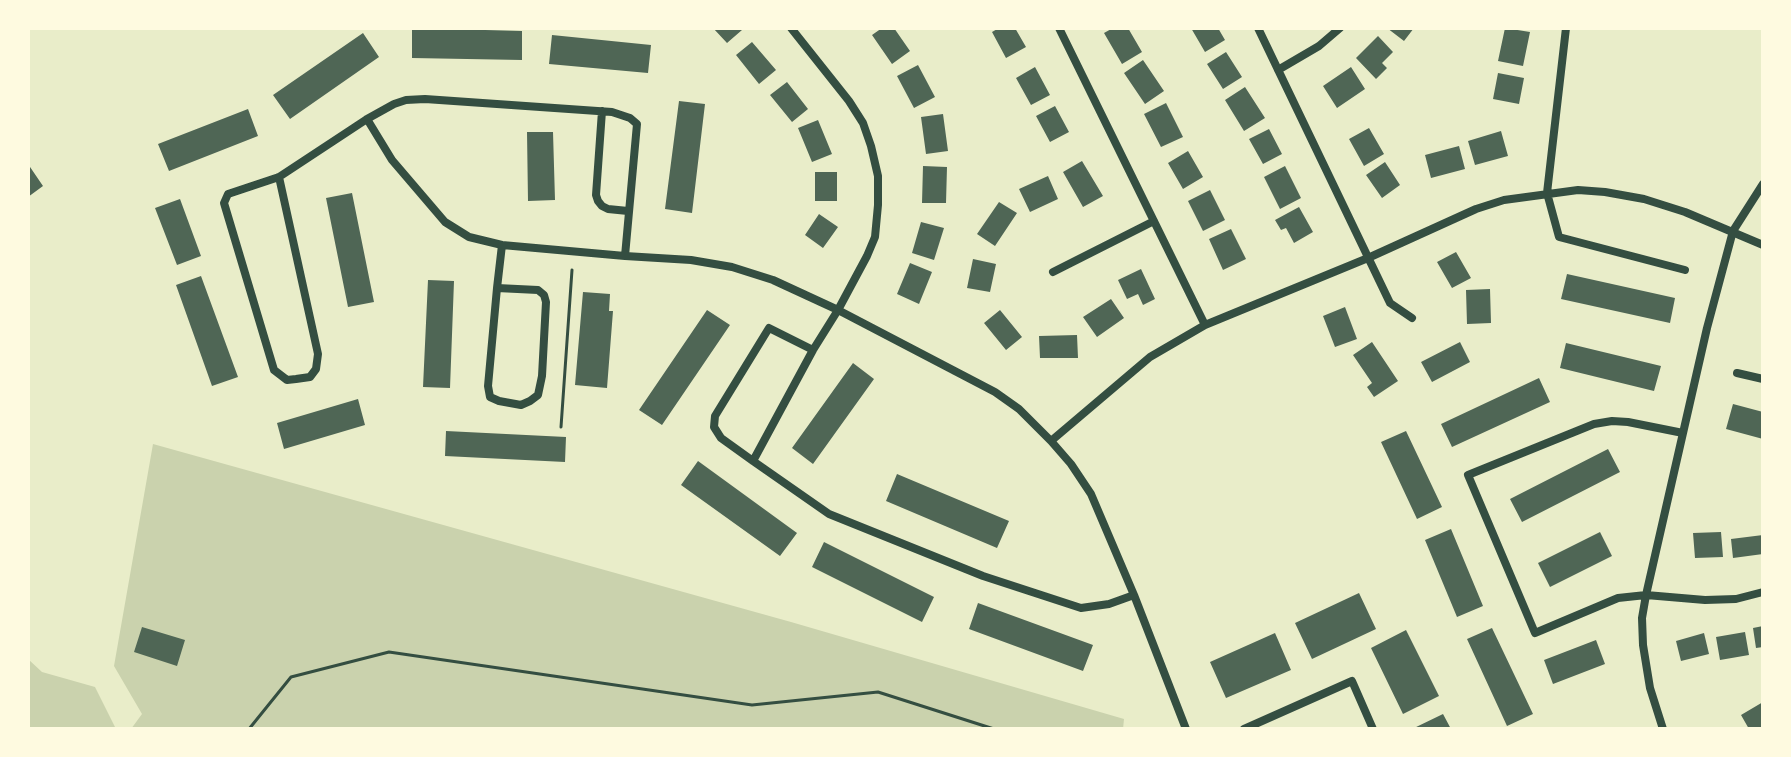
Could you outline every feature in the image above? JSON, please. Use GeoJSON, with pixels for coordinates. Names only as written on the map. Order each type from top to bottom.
{"type":"FeatureCollection","features":[{"type":"Feature","properties":{"kind":"street"},"geometry":{"type":"LineString","coordinates":[[753,461],[867,256],[875,237],[878,205],[878,176],[863,123],[833,79],[791,28]]}},
{"type":"Feature","properties":{"kind":"street"},"geometry":{"type":"LineString","coordinates":[[1059,28],[1205,325]]}},
{"type":"Feature","properties":{"kind":"street"},"geometry":{"type":"LineString","coordinates":[[1258,28],[1390,303],[1412,318]]}},
{"type":"Feature","properties":{"kind":"street"},"geometry":{"type":"LineString","coordinates":[[1278,70],[1319,46],[1340,28]]}},
{"type":"Feature","properties":{"kind":"street"},"geometry":{"type":"LineString","coordinates":[[1566,28],[1547,193],[1559,237],[1685,270]]}},
{"type":"Feature","properties":{"kind":"street"},"geometry":{"type":"LineString","coordinates":[[279,177],[318,354],[316,369],[310,377],[287,380],[274,370],[224,203],[228,194],[279,177],[394,104],[425,99],[602,111],[630,118],[637,124],[625,256]]}},
{"type":"Feature","properties":{"kind":"street"},"geometry":{"type":"LineString","coordinates":[[602,111],[596,195],[602,206],[628,211]]}},
{"type":"Feature","properties":{"kind":"street"},"geometry":{"type":"LineString","coordinates":[[367,119],[392,160],[445,222],[469,237],[502,245],[691,260],[732,267],[773,280],[838,310],[995,392],[1019,409],[1071,464],[1091,494],[1186,729]]}},
{"type":"Feature","properties":{"kind":"street"},"geometry":{"type":"LineString","coordinates":[[1663,729],[1650,688],[1643,645],[1642,618],[1646,595],[1707,328],[1733,231],[1763,184]]}},
{"type":"Feature","properties":{"kind":"street"},"geometry":{"type":"LineString","coordinates":[[1051,441],[1150,357],[1205,325],[1368,258],[1476,209],[1504,200],[1578,190],[1605,192],[1644,199],[1685,212],[1763,245]]}},
{"type":"Feature","properties":{"kind":"street"},"geometry":{"type":"LineString","coordinates":[[1053,272],[1154,221]]}},
{"type":"Feature","properties":{"kind":"street"},"geometry":{"type":"LineString","coordinates":[[497,288],[538,290],[546,302],[538,395],[521,405],[490,397],[488,386],[497,288],[502,245]]}},
{"type":"Feature","properties":{"kind":"street"},"geometry":{"type":"LineString","coordinates":[[813,350],[769,328],[715,416],[714,427],[721,438],[829,514],[983,576],[1081,608],[1109,604],[1134,595]]}},
{"type":"Feature","properties":{"kind":"street"},"geometry":{"type":"LineString","coordinates":[[1737,373],[1763,379]]}},
{"type":"Feature","properties":{"kind":"street"},"geometry":{"type":"LineString","coordinates":[[1683,433],[1628,422],[1594,424],[1468,475],[1535,633],[1618,598],[1646,595],[1736,599],[1763,592]]}},
{"type":"Feature","properties":{"kind":"street"},"geometry":{"type":"LineString","coordinates":[[1245,729],[1352,681],[1373,729]]}},
{"type":"Feature","properties":{"kind":"path"},"geometry":{"type":"LineString","coordinates":[[561,427],[572,270]]}},
{"type":"Feature","properties":{"kind":"path"},"geometry":{"type":"LineString","coordinates":[[249,729],[291,677],[389,652],[752,705],[878,692],[994,729]]}},
{"type":"Feature","properties":{"kind":"green space"},"geometry":{"type":"Polygon","coordinates":[[[153,444],[791,622],[1124,719],[1123,729],[131,729],[142,714],[114,666],[153,444]]]}},
{"type":"Feature","properties":{"kind":"green space"},"geometry":{"type":"Polygon","coordinates":[[[28,659],[42,672],[95,687],[116,729],[28,729],[28,659]]]}},
{"type":"Feature","properties":{"kind":"building"},"geometry":{"type":"Polygon","coordinates":[[[412,28],[522,31],[522,60],[412,58],[412,28]]]}},
{"type":"Feature","properties":{"kind":"building"},"geometry":{"type":"Polygon","coordinates":[[[713,28],[740,28],[742,30],[727,43],[713,28]]]}},
{"type":"Feature","properties":{"kind":"building"},"geometry":{"type":"Polygon","coordinates":[[[882,28],[894,28],[910,51],[892,64],[872,35],[882,28]]]}},
{"type":"Feature","properties":{"kind":"building"},"geometry":{"type":"Polygon","coordinates":[[[999,28],[1015,28],[1026,47],[1006,58],[992,32],[999,28]]]}},
{"type":"Feature","properties":{"kind":"building"},"geometry":{"type":"Polygon","coordinates":[[[1113,28],[1128,28],[1142,52],[1122,64],[1104,33],[1113,28]]]}},
{"type":"Feature","properties":{"kind":"building"},"geometry":{"type":"Polygon","coordinates":[[[1191,28],[1218,28],[1225,40],[1205,52],[1191,28]]]}},
{"type":"Feature","properties":{"kind":"building"},"geometry":{"type":"Polygon","coordinates":[[[1387,28],[1414,28],[1404,41],[1387,28]]]}},
{"type":"Feature","properties":{"kind":"building"},"geometry":{"type":"Polygon","coordinates":[[[1505,28],[1530,32],[1523,66],[1498,61],[1505,28]]]}},
{"type":"Feature","properties":{"kind":"building"},"geometry":{"type":"Polygon","coordinates":[[[363,33],[379,57],[290,119],[273,95],[363,33]]]}},
{"type":"Feature","properties":{"kind":"building"},"geometry":{"type":"Polygon","coordinates":[[[552,35],[651,45],[648,73],[549,64],[552,35]]]}},
{"type":"Feature","properties":{"kind":"building"},"geometry":{"type":"Polygon","coordinates":[[[1378,36],[1393,52],[1382,63],[1387,68],[1376,79],[1356,58],[1378,36]]]}},
{"type":"Feature","properties":{"kind":"building"},"geometry":{"type":"Polygon","coordinates":[[[752,42],[776,70],[759,84],[736,55],[752,42]]]}},
{"type":"Feature","properties":{"kind":"building"},"geometry":{"type":"Polygon","coordinates":[[[1226,52],[1242,77],[1223,89],[1207,64],[1226,52]]]}},
{"type":"Feature","properties":{"kind":"building"},"geometry":{"type":"Polygon","coordinates":[[[1143,60],[1164,91],[1145,104],[1124,73],[1143,60]]]}},
{"type":"Feature","properties":{"kind":"building"},"geometry":{"type":"Polygon","coordinates":[[[918,65],[935,97],[914,108],[897,76],[918,65]]]}},
{"type":"Feature","properties":{"kind":"building"},"geometry":{"type":"Polygon","coordinates":[[[1035,67],[1050,95],[1031,105],[1016,78],[1035,67]]]}},
{"type":"Feature","properties":{"kind":"building"},"geometry":{"type":"Polygon","coordinates":[[[1351,67],[1365,89],[1337,108],[1323,86],[1351,67]]]}},
{"type":"Feature","properties":{"kind":"building"},"geometry":{"type":"Polygon","coordinates":[[[1498,73],[1524,78],[1519,104],[1493,99],[1498,73]]]}},
{"type":"Feature","properties":{"kind":"building"},"geometry":{"type":"Polygon","coordinates":[[[787,82],[808,109],[792,122],[770,95],[787,82]]]}},
{"type":"Feature","properties":{"kind":"building"},"geometry":{"type":"Polygon","coordinates":[[[1245,87],[1265,118],[1244,131],[1225,100],[1245,87]]]}},
{"type":"Feature","properties":{"kind":"building"},"geometry":{"type":"Polygon","coordinates":[[[679,101],[705,104],[692,213],[665,209],[679,101]]]}},
{"type":"Feature","properties":{"kind":"building"},"geometry":{"type":"Polygon","coordinates":[[[1166,103],[1183,137],[1161,147],[1144,114],[1166,103]]]}},
{"type":"Feature","properties":{"kind":"building"},"geometry":{"type":"Polygon","coordinates":[[[1055,106],[1069,132],[1050,142],[1036,116],[1055,106]]]}},
{"type":"Feature","properties":{"kind":"building"},"geometry":{"type":"Polygon","coordinates":[[[248,109],[258,136],[169,171],[158,144],[248,109]]]}},
{"type":"Feature","properties":{"kind":"building"},"geometry":{"type":"Polygon","coordinates":[[[943,114],[948,151],[926,154],[921,117],[943,114]]]}},
{"type":"Feature","properties":{"kind":"building"},"geometry":{"type":"Polygon","coordinates":[[[818,120],[832,154],[812,162],[798,128],[818,120]]]}},
{"type":"Feature","properties":{"kind":"building"},"geometry":{"type":"Polygon","coordinates":[[[1369,128],[1384,154],[1364,166],[1349,139],[1369,128]]]}},
{"type":"Feature","properties":{"kind":"building"},"geometry":{"type":"Polygon","coordinates":[[[1269,129],[1282,154],[1263,164],[1249,139],[1269,129]]]}},
{"type":"Feature","properties":{"kind":"building"},"geometry":{"type":"Polygon","coordinates":[[[1501,131],[1508,156],[1475,165],[1468,141],[1501,131]]]}},
{"type":"Feature","properties":{"kind":"building"},"geometry":{"type":"Polygon","coordinates":[[[527,132],[553,132],[555,200],[528,201],[527,132]]]}},
{"type":"Feature","properties":{"kind":"building"},"geometry":{"type":"Polygon","coordinates":[[[1459,146],[1465,169],[1431,178],[1425,155],[1459,146]]]}},
{"type":"Feature","properties":{"kind":"building"},"geometry":{"type":"Polygon","coordinates":[[[1188,151],[1203,177],[1183,189],[1168,163],[1188,151]]]}},
{"type":"Feature","properties":{"kind":"building"},"geometry":{"type":"Polygon","coordinates":[[[1082,161],[1103,196],[1083,207],[1063,172],[1082,161]]]}},
{"type":"Feature","properties":{"kind":"building"},"geometry":{"type":"Polygon","coordinates":[[[1385,162],[1400,185],[1382,198],[1366,175],[1385,162]]]}},
{"type":"Feature","properties":{"kind":"building"},"geometry":{"type":"Polygon","coordinates":[[[28,164],[43,186],[28,197],[28,164]]]}},
{"type":"Feature","properties":{"kind":"building"},"geometry":{"type":"Polygon","coordinates":[[[923,166],[947,167],[946,203],[922,203],[923,166]]]}},
{"type":"Feature","properties":{"kind":"building"},"geometry":{"type":"Polygon","coordinates":[[[1285,166],[1301,198],[1280,209],[1264,177],[1285,166]]]}},
{"type":"Feature","properties":{"kind":"building"},"geometry":{"type":"Polygon","coordinates":[[[815,172],[837,172],[837,201],[815,201],[815,172]]]}},
{"type":"Feature","properties":{"kind":"building"},"geometry":{"type":"Polygon","coordinates":[[[1048,176],[1058,199],[1030,212],[1019,189],[1048,176]]]}},
{"type":"Feature","properties":{"kind":"building"},"geometry":{"type":"Polygon","coordinates":[[[1210,190],[1225,220],[1203,231],[1188,201],[1210,190]]]}},
{"type":"Feature","properties":{"kind":"building"},"geometry":{"type":"Polygon","coordinates":[[[352,193],[374,302],[348,307],[326,198],[352,193]]]}},
{"type":"Feature","properties":{"kind":"building"},"geometry":{"type":"Polygon","coordinates":[[[180,199],[201,256],[177,265],[155,208],[180,199]]]}},
{"type":"Feature","properties":{"kind":"building"},"geometry":{"type":"Polygon","coordinates":[[[999,202],[1017,213],[995,246],[977,234],[999,202]]]}},
{"type":"Feature","properties":{"kind":"building"},"geometry":{"type":"Polygon","coordinates":[[[1299,207],[1313,232],[1294,243],[1286,228],[1281,230],[1275,220],[1299,207]]]}},
{"type":"Feature","properties":{"kind":"building"},"geometry":{"type":"Polygon","coordinates":[[[819,214],[838,227],[823,248],[805,235],[819,214]]]}},
{"type":"Feature","properties":{"kind":"building"},"geometry":{"type":"Polygon","coordinates":[[[921,222],[944,228],[934,260],[912,253],[921,222]]]}},
{"type":"Feature","properties":{"kind":"building"},"geometry":{"type":"Polygon","coordinates":[[[1231,229],[1246,259],[1223,270],[1209,239],[1231,229]]]}},
{"type":"Feature","properties":{"kind":"building"},"geometry":{"type":"Polygon","coordinates":[[[1456,252],[1471,278],[1452,288],[1437,262],[1456,252]]]}},
{"type":"Feature","properties":{"kind":"building"},"geometry":{"type":"Polygon","coordinates":[[[973,259],[996,264],[990,292],[967,288],[973,259]]]}},
{"type":"Feature","properties":{"kind":"building"},"geometry":{"type":"Polygon","coordinates":[[[910,263],[932,272],[919,304],[897,294],[910,263]]]}},
{"type":"Feature","properties":{"kind":"building"},"geometry":{"type":"Polygon","coordinates":[[[1141,269],[1155,299],[1143,305],[1138,294],[1127,299],[1118,280],[1141,269]]]}},
{"type":"Feature","properties":{"kind":"building"},"geometry":{"type":"Polygon","coordinates":[[[1567,274],[1675,298],[1670,323],[1561,299],[1567,274]]]}},
{"type":"Feature","properties":{"kind":"building"},"geometry":{"type":"Polygon","coordinates":[[[201,276],[238,377],[212,386],[176,285],[201,276]]]}},
{"type":"Feature","properties":{"kind":"building"},"geometry":{"type":"Polygon","coordinates":[[[428,280],[454,281],[450,388],[423,387],[428,280]]]}},
{"type":"Feature","properties":{"kind":"building"},"geometry":{"type":"Polygon","coordinates":[[[1490,289],[1491,323],[1467,324],[1466,290],[1490,289]]]}},
{"type":"Feature","properties":{"kind":"building"},"geometry":{"type":"Polygon","coordinates":[[[583,292],[610,294],[609,311],[613,311],[607,388],[575,385],[583,292]]]}},
{"type":"Feature","properties":{"kind":"building"},"geometry":{"type":"Polygon","coordinates":[[[1111,299],[1124,318],[1097,337],[1083,317],[1111,299]]]}},
{"type":"Feature","properties":{"kind":"building"},"geometry":{"type":"Polygon","coordinates":[[[1345,307],[1357,339],[1335,347],[1323,316],[1345,307]]]}},
{"type":"Feature","properties":{"kind":"building"},"geometry":{"type":"Polygon","coordinates":[[[707,310],[730,325],[662,425],[639,410],[707,310]]]}},
{"type":"Feature","properties":{"kind":"building"},"geometry":{"type":"Polygon","coordinates":[[[1000,310],[1022,337],[1006,350],[984,323],[1000,310]]]}},
{"type":"Feature","properties":{"kind":"building"},"geometry":{"type":"Polygon","coordinates":[[[1077,335],[1078,358],[1040,358],[1039,336],[1077,335]]]}},
{"type":"Feature","properties":{"kind":"building"},"geometry":{"type":"Polygon","coordinates":[[[1372,342],[1398,381],[1374,397],[1367,387],[1372,383],[1353,355],[1372,342]]]}},
{"type":"Feature","properties":{"kind":"building"},"geometry":{"type":"Polygon","coordinates":[[[1460,342],[1470,362],[1432,382],[1421,362],[1460,342]]]}},
{"type":"Feature","properties":{"kind":"building"},"geometry":{"type":"Polygon","coordinates":[[[1566,343],[1661,366],[1654,391],[1560,368],[1566,343]]]}},
{"type":"Feature","properties":{"kind":"building"},"geometry":{"type":"Polygon","coordinates":[[[853,363],[874,379],[813,464],[792,448],[853,363]]]}},
{"type":"Feature","properties":{"kind":"building"},"geometry":{"type":"Polygon","coordinates":[[[1539,378],[1550,402],[1452,447],[1441,424],[1539,378]]]}},
{"type":"Feature","properties":{"kind":"building"},"geometry":{"type":"Polygon","coordinates":[[[358,399],[365,425],[284,449],[277,423],[358,399]]]}},
{"type":"Feature","properties":{"kind":"building"},"geometry":{"type":"Polygon","coordinates":[[[1733,404],[1763,412],[1763,439],[1726,429],[1733,404]]]}},
{"type":"Feature","properties":{"kind":"building"},"geometry":{"type":"Polygon","coordinates":[[[446,431],[566,437],[565,462],[445,456],[446,431]]]}},
{"type":"Feature","properties":{"kind":"building"},"geometry":{"type":"Polygon","coordinates":[[[1406,431],[1442,507],[1417,519],[1381,442],[1406,431]]]}},
{"type":"Feature","properties":{"kind":"building"},"geometry":{"type":"Polygon","coordinates":[[[1608,449],[1620,472],[1522,522],[1510,499],[1608,449]]]}},
{"type":"Feature","properties":{"kind":"building"},"geometry":{"type":"Polygon","coordinates":[[[698,461],[797,533],[780,556],[681,485],[698,461]]]}},
{"type":"Feature","properties":{"kind":"building"},"geometry":{"type":"Polygon","coordinates":[[[897,474],[1009,521],[997,548],[886,501],[897,474]]]}},
{"type":"Feature","properties":{"kind":"building"},"geometry":{"type":"Polygon","coordinates":[[[1451,529],[1483,606],[1457,617],[1425,540],[1451,529]]]}},
{"type":"Feature","properties":{"kind":"building"},"geometry":{"type":"Polygon","coordinates":[[[1600,532],[1612,556],[1550,587],[1538,563],[1600,532]]]}},
{"type":"Feature","properties":{"kind":"building"},"geometry":{"type":"Polygon","coordinates":[[[1721,532],[1723,557],[1695,558],[1693,533],[1721,532]]]}},
{"type":"Feature","properties":{"kind":"building"},"geometry":{"type":"Polygon","coordinates":[[[1763,535],[1763,554],[1733,558],[1731,539],[1763,535]]]}},
{"type":"Feature","properties":{"kind":"building"},"geometry":{"type":"Polygon","coordinates":[[[824,542],[934,597],[922,622],[812,567],[824,542]]]}},
{"type":"Feature","properties":{"kind":"building"},"geometry":{"type":"Polygon","coordinates":[[[1359,593],[1376,629],[1312,659],[1295,623],[1359,593]]]}},
{"type":"Feature","properties":{"kind":"building"},"geometry":{"type":"Polygon","coordinates":[[[978,603],[1093,645],[1083,671],[969,629],[978,603]]]}},
{"type":"Feature","properties":{"kind":"building"},"geometry":{"type":"Polygon","coordinates":[[[1763,626],[1763,647],[1756,648],[1753,628],[1763,626]]]}},
{"type":"Feature","properties":{"kind":"building"},"geometry":{"type":"Polygon","coordinates":[[[142,627],[185,640],[177,666],[134,652],[142,627]]]}},
{"type":"Feature","properties":{"kind":"building"},"geometry":{"type":"Polygon","coordinates":[[[1492,628],[1533,714],[1507,726],[1467,639],[1492,628]]]}},
{"type":"Feature","properties":{"kind":"building"},"geometry":{"type":"Polygon","coordinates":[[[1406,630],[1439,696],[1403,714],[1371,648],[1406,630]]]}},
{"type":"Feature","properties":{"kind":"building"},"geometry":{"type":"Polygon","coordinates":[[[1745,632],[1749,655],[1720,660],[1716,637],[1745,632]]]}},
{"type":"Feature","properties":{"kind":"building"},"geometry":{"type":"Polygon","coordinates":[[[1275,633],[1291,670],[1226,698],[1210,662],[1275,633]]]}},
{"type":"Feature","properties":{"kind":"building"},"geometry":{"type":"Polygon","coordinates":[[[1704,633],[1709,654],[1681,661],[1676,641],[1704,633]]]}},
{"type":"Feature","properties":{"kind":"building"},"geometry":{"type":"Polygon","coordinates":[[[1596,640],[1605,664],[1553,684],[1544,660],[1596,640]]]}},
{"type":"Feature","properties":{"kind":"building"},"geometry":{"type":"Polygon","coordinates":[[[1763,702],[1763,726],[1749,729],[1741,715],[1763,702]]]}},
{"type":"Feature","properties":{"kind":"building"},"geometry":{"type":"Polygon","coordinates":[[[1443,714],[1451,729],[1412,729],[1443,714]]]}}]}
